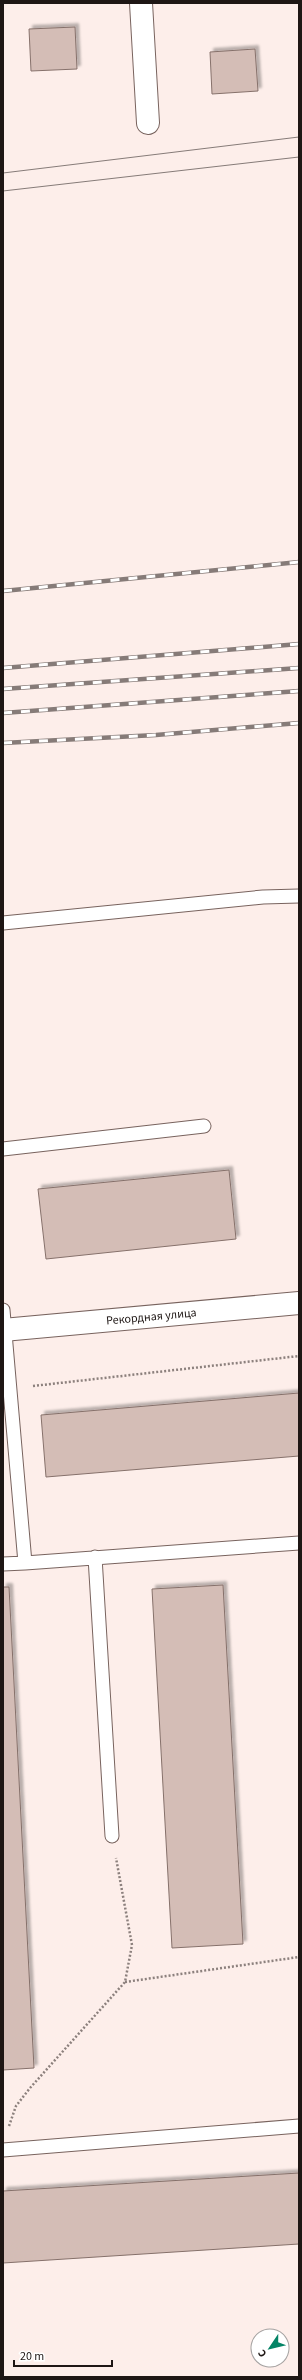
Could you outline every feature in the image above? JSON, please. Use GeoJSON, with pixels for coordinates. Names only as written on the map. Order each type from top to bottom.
{"type":"FeatureCollection","features":[{"type":"Feature","properties":{"kind":"main road"},"geometry":{"type":"LineString","coordinates":[[141,3],[148,123]]}},
{"type":"Feature","properties":{"kind":"main road","name":"Рекордная улица"},"geometry":{"type":"LineString","coordinates":[[4,1323],[299,1303]]}},
{"type":"Feature","properties":{"kind":"lane"},"geometry":{"type":"LineString","coordinates":[[3,923],[263,897],[299,896]]}},
{"type":"Feature","properties":{"kind":"lane"},"geometry":{"type":"LineString","coordinates":[[3,1149],[204,1126]]}},
{"type":"Feature","properties":{"kind":"lane"},"geometry":{"type":"LineString","coordinates":[[4,1323],[10,1389],[8,1438],[25,1563]]}},
{"type":"Feature","properties":{"kind":"lane"},"geometry":{"type":"LineString","coordinates":[[3,1564],[299,1542]]}},
{"type":"Feature","properties":{"kind":"lane"},"geometry":{"type":"LineString","coordinates":[[95,1557],[112,1836]]}},
{"type":"Feature","properties":{"kind":"lane"},"geometry":{"type":"LineString","coordinates":[[3,2150],[299,2126]]}},
{"type":"Feature","properties":{"kind":"path"},"geometry":{"type":"LineString","coordinates":[[10,1389],[299,1356]]}},
{"type":"Feature","properties":{"kind":"path"},"geometry":{"type":"LineString","coordinates":[[8,2129],[16,2106],[30,2088],[125,1982],[132,1945],[112,1836]]}},
{"type":"Feature","properties":{"kind":"path"},"geometry":{"type":"LineString","coordinates":[[125,1982],[299,1957]]}},
{"type":"Feature","properties":{"kind":"building"},"geometry":{"type":"Polygon","coordinates":[[[75,27],[77,69],[31,71],[29,29],[75,27]]]}},
{"type":"Feature","properties":{"kind":"building"},"geometry":{"type":"Polygon","coordinates":[[[255,49],[258,91],[212,94],[210,52],[255,49]]]}},
{"type":"Feature","properties":{"kind":"building"},"geometry":{"type":"Polygon","coordinates":[[[229,1170],[236,1239],[46,1259],[38,1189],[229,1170]]]}},
{"type":"Feature","properties":{"kind":"building"},"geometry":{"type":"Polygon","coordinates":[[[299,1393],[299,1456],[46,1477],[41,1415],[299,1393]]]}},
{"type":"Feature","properties":{"kind":"building"},"geometry":{"type":"Polygon","coordinates":[[[223,1585],[243,1944],[172,1948],[152,1589],[223,1585]]]}},
{"type":"Feature","properties":{"kind":"building"},"geometry":{"type":"Polygon","coordinates":[[[3,1587],[9,1587],[34,2068],[3,2070],[3,1587]]]}},
{"type":"Feature","properties":{"kind":"building"},"geometry":{"type":"Polygon","coordinates":[[[299,2173],[299,2244],[3,2263],[3,2191],[299,2173]]]}},
{"type":"Feature","properties":{"kind":"tram line"},"geometry":{"type":"LineString","coordinates":[[3,173],[299,137]]}},
{"type":"Feature","properties":{"kind":"tram line"},"geometry":{"type":"LineString","coordinates":[[3,191],[299,157]]}},
{"type":"Feature","properties":{"kind":"railway"},"geometry":{"type":"LineString","coordinates":[[3,591],[299,562]]}},
{"type":"Feature","properties":{"kind":"railway"},"geometry":{"type":"LineString","coordinates":[[3,668],[299,644]]}},
{"type":"Feature","properties":{"kind":"railway"},"geometry":{"type":"LineString","coordinates":[[3,689],[299,668]]}},
{"type":"Feature","properties":{"kind":"railway"},"geometry":{"type":"LineString","coordinates":[[3,713],[299,691]]}},
{"type":"Feature","properties":{"kind":"railway"},"geometry":{"type":"LineString","coordinates":[[3,743],[156,735],[299,723]]}}]}
